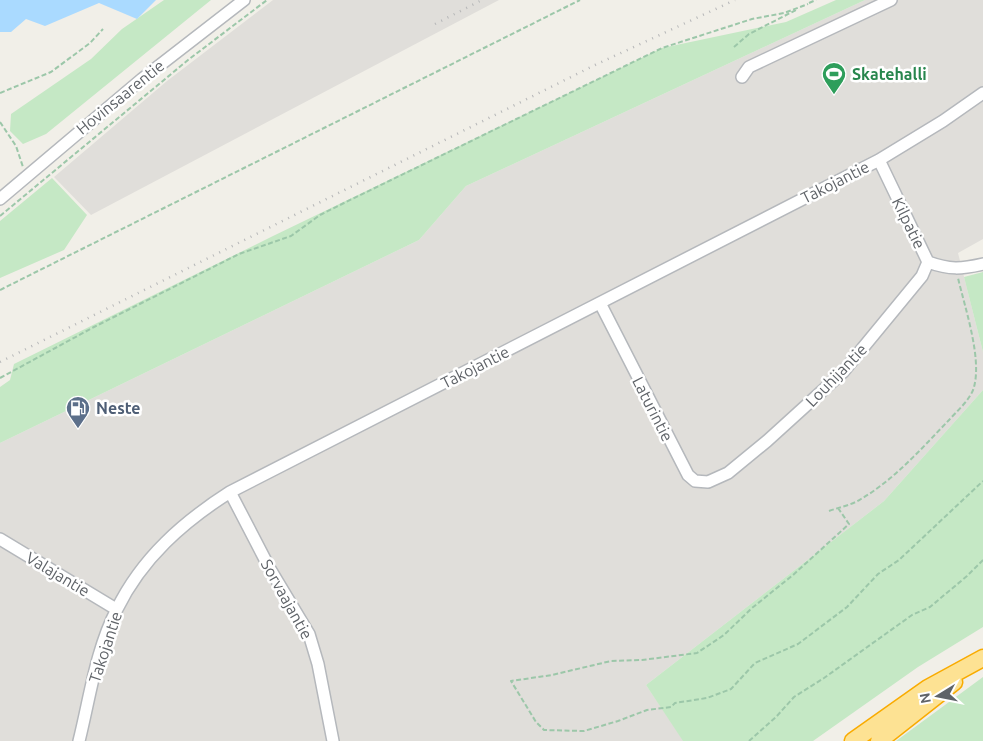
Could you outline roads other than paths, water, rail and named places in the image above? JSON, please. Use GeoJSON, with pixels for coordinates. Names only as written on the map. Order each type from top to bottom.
{"type":"FeatureCollection","features":[{"type":"Feature","properties":{"kind":"highway"},"geometry":{"type":"LineString","coordinates":[[852,741],[928,688],[980,660]]}},
{"type":"Feature","properties":{"kind":"highway"},"geometry":{"type":"LineString","coordinates":[[879,741],[936,698],[980,660]]}},
{"type":"Feature","properties":{"kind":"street","name":"Hovinsaarentie"},"geometry":{"type":"LineString","coordinates":[[0,198],[142,79],[244,0]]}},
{"type":"Feature","properties":{"kind":"street"},"geometry":{"type":"LineString","coordinates":[[742,77],[749,67],[891,0]]}},
{"type":"Feature","properties":{"kind":"street","name":"Takojantie"},"geometry":{"type":"LineString","coordinates":[[79,741],[100,654],[116,609],[139,573],[159,548],[177,529],[203,509],[230,492],[879,160],[943,121],[983,93]]}},
{"type":"Feature","properties":{"kind":"street","name":"Kilpatie"},"geometry":{"type":"LineString","coordinates":[[879,160],[928,262],[944,268],[955,269],[983,264]]}},
{"type":"Feature","properties":{"kind":"street","name":"Louhijantie"},"geometry":{"type":"LineString","coordinates":[[728,473],[844,372],[922,276],[928,262]]}},
{"type":"Feature","properties":{"kind":"street","name":"Laturintie"},"geometry":{"type":"LineString","coordinates":[[600,303],[688,474],[695,481],[708,482],[728,473]]}},
{"type":"Feature","properties":{"kind":"street","name":"Sorvaajantie"},"geometry":{"type":"LineString","coordinates":[[230,492],[270,569],[309,634],[318,664],[333,741]]}},
{"type":"Feature","properties":{"kind":"street","name":"Valajantie"},"geometry":{"type":"LineString","coordinates":[[0,539],[116,609]]}},
{"type":"Feature","properties":{"kind":"water"},"geometry":{"type":"Polygon","coordinates":[[[0,0],[156,0],[137,19],[99,3],[45,26],[26,19],[11,32],[0,32],[0,0]]]}},
{"type":"Feature","properties":{"kind":"railway"},"geometry":{"type":"LineString","coordinates":[[435,24],[482,0]]}},
{"type":"Feature","properties":{"kind":"railway"},"geometry":{"type":"LineString","coordinates":[[0,362],[595,65],[735,0]]}},
{"type":"Feature","properties":{"kind":"place","name":"Skatehalli"},"geometry":{"type":"Point","coordinates":[834,95]}},
{"type":"Feature","properties":{"kind":"place","name":"Neste"},"geometry":{"type":"Point","coordinates":[78,429]}}]}
